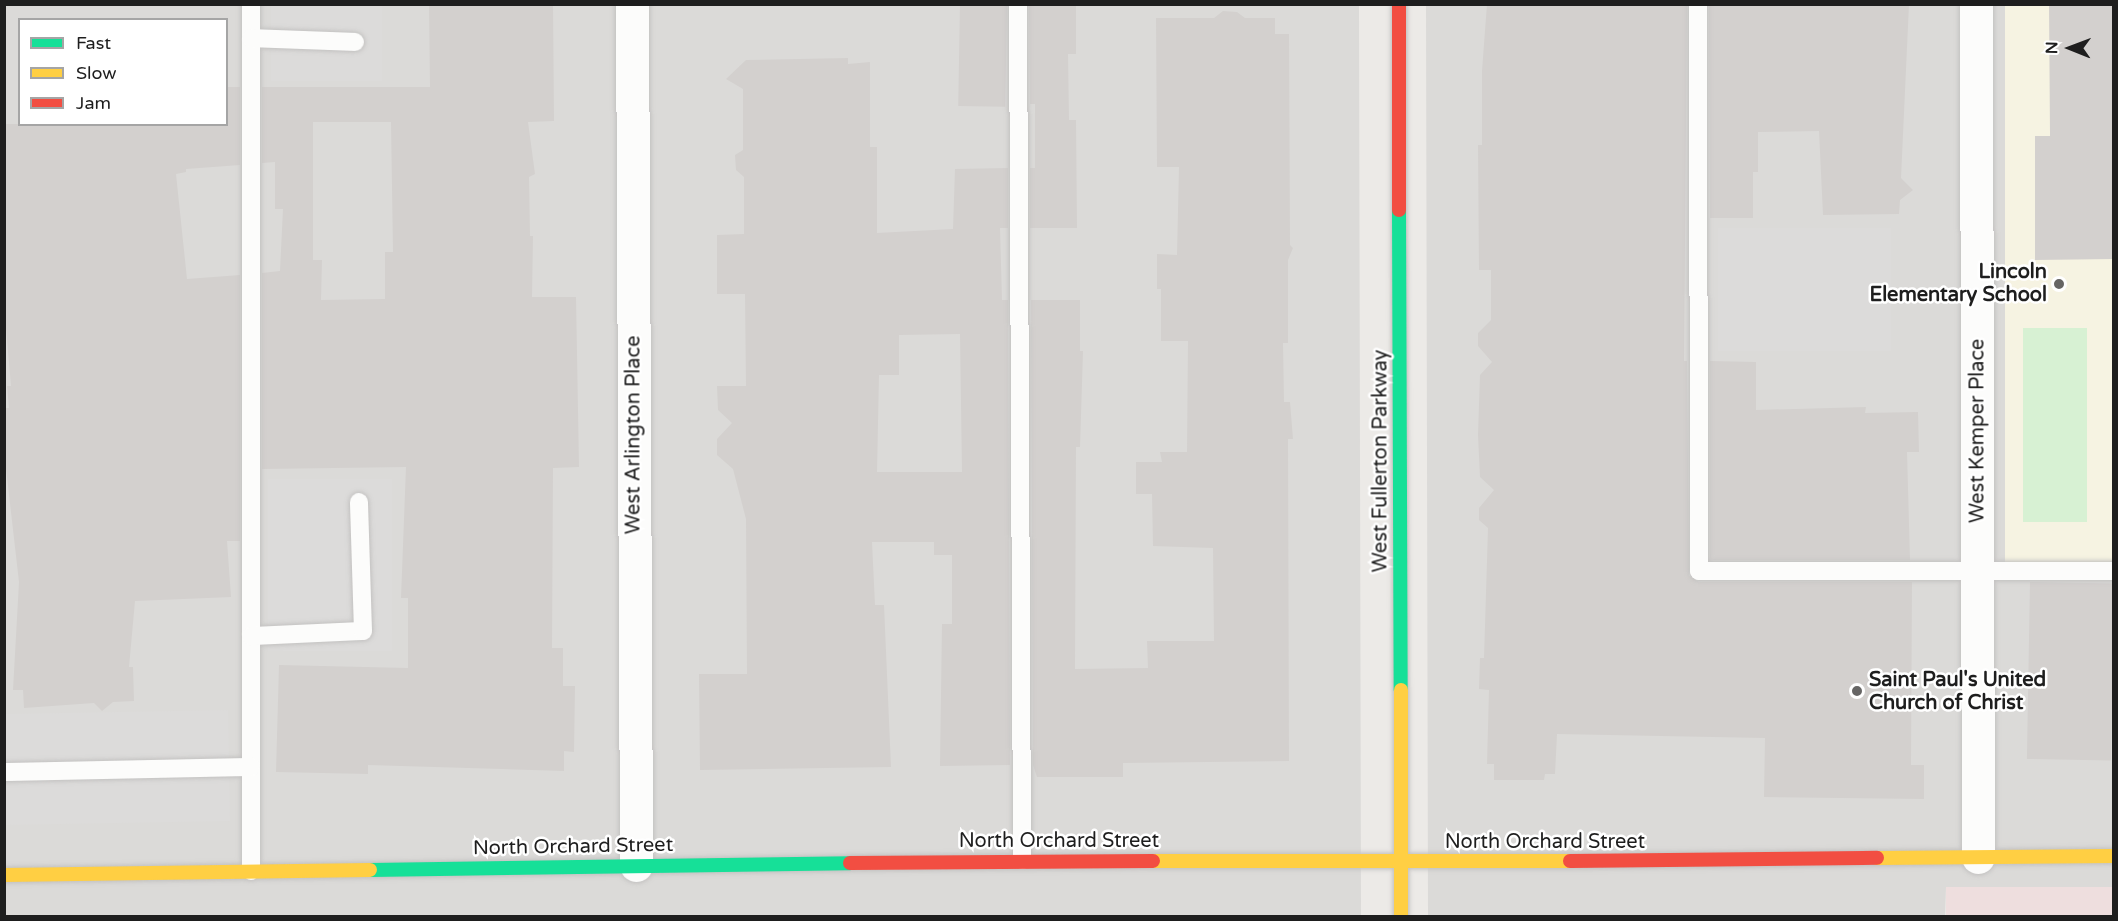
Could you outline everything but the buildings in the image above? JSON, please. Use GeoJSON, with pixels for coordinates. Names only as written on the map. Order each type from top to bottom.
{"type":"FeatureCollection","features":[{"type":"Feature","properties":{"kind":"street","name":"West Arlington Place"},"geometry":{"type":"LineString","coordinates":[[632,4],[636,865]]}},
{"type":"Feature","properties":{"kind":"street","name":"West Fullerton Parkway"},"geometry":{"type":"LineString","coordinates":[[1399,4],[1401,916]]}},
{"type":"Feature","properties":{"kind":"street","name":"West Kemper Place"},"geometry":{"type":"LineString","coordinates":[[1976,4],[1978,857]]}},
{"type":"Feature","properties":{"kind":"street","name":"North Orchard Street"},"geometry":{"type":"LineString","coordinates":[[4,875],[1022,860],[1401,862],[2114,856]]}},
{"type":"Feature","properties":{"kind":"lane"},"geometry":{"type":"LineString","coordinates":[[251,4],[251,871]]}},
{"type":"Feature","properties":{"kind":"lane"},"geometry":{"type":"LineString","coordinates":[[1018,4],[1022,860]]}},
{"type":"Feature","properties":{"kind":"lane"},"geometry":{"type":"LineString","coordinates":[[1698,4],[1699,572],[2114,571]]}},
{"type":"Feature","properties":{"kind":"lane"},"geometry":{"type":"LineString","coordinates":[[251,38],[355,42]]}},
{"type":"Feature","properties":{"kind":"lane"},"geometry":{"type":"LineString","coordinates":[[252,636],[363,631],[359,502]]}},
{"type":"Feature","properties":{"kind":"lane"},"geometry":{"type":"LineString","coordinates":[[4,772],[251,767]]}},
{"type":"Feature","properties":{"kind":"shaded area"},"geometry":{"type":"Polygon","coordinates":[[[5,5],[1359,5],[1361,916],[5,916],[5,5]]]}},
{"type":"Feature","properties":{"kind":"shaded area"},"geometry":{"type":"Polygon","coordinates":[[[271,5],[382,5],[382,81],[271,81],[271,5]]]}},
{"type":"Feature","properties":{"kind":"shaded area"},"geometry":{"type":"Polygon","coordinates":[[[1426,5],[2113,5],[2113,887],[1946,887],[1945,916],[1428,916],[1426,5]]]}},
{"type":"Feature","properties":{"kind":"shaded area","name":"Lincoln Elementary School"},"geometry":{"type":"Polygon","coordinates":[[[2005,5],[2113,5],[2113,563],[2005,563],[2005,5]]]}},
{"type":"Feature","properties":{"kind":"shaded area"},"geometry":{"type":"Polygon","coordinates":[[[1718,228],[1891,228],[1891,351],[1718,351],[1718,228]]]}},
{"type":"Feature","properties":{"kind":"shaded area"},"geometry":{"type":"Polygon","coordinates":[[[268,479],[392,479],[392,651],[268,651],[268,479]]]}},
{"type":"Feature","properties":{"kind":"shaded area"},"geometry":{"type":"Polygon","coordinates":[[[228,710],[230,821],[6,825],[4,714],[228,710]]]}},
{"type":"Feature","properties":{"kind":"shaded area"},"geometry":{"type":"Polygon","coordinates":[[[1946,887],[2113,887],[2113,916],[1946,916],[1946,887]]]}},
{"type":"Feature","properties":{"kind":"green space"},"geometry":{"type":"Polygon","coordinates":[[[2023,328],[2087,328],[2087,522],[2023,522],[2023,328]]]}},
{"type":"Feature","properties":{"kind":"traffic: fast"},"geometry":{"type":"LineString","coordinates":[[1399,210],[1401,690]]}},
{"type":"Feature","properties":{"kind":"traffic: fast"},"geometry":{"type":"LineString","coordinates":[[370,870],[850,863]]}},
{"type":"Feature","properties":{"kind":"traffic: slow"},"geometry":{"type":"LineString","coordinates":[[1401,690],[1401,916]]}},
{"type":"Feature","properties":{"kind":"traffic: slow"},"geometry":{"type":"LineString","coordinates":[[1877,858],[2114,856]]}},
{"type":"Feature","properties":{"kind":"traffic: slow"},"geometry":{"type":"LineString","coordinates":[[1153,861],[1570,861]]}},
{"type":"Feature","properties":{"kind":"traffic: slow"},"geometry":{"type":"LineString","coordinates":[[4,875],[370,870]]}},
{"type":"Feature","properties":{"kind":"traffic: jam"},"geometry":{"type":"LineString","coordinates":[[1399,4],[1399,210]]}},
{"type":"Feature","properties":{"kind":"traffic: jam"},"geometry":{"type":"LineString","coordinates":[[1570,861],[1877,858]]}},
{"type":"Feature","properties":{"kind":"traffic: jam"},"geometry":{"type":"LineString","coordinates":[[850,863],[1153,861]]}},
{"type":"Feature","properties":{"kind":"place","name":"Lincoln Elementary School"},"geometry":{"type":"Point","coordinates":[2059,284]}},
{"type":"Feature","properties":{"kind":"place","name":"Saint Paul's United Church of Christ"},"geometry":{"type":"Point","coordinates":[1857,691]}}]}
